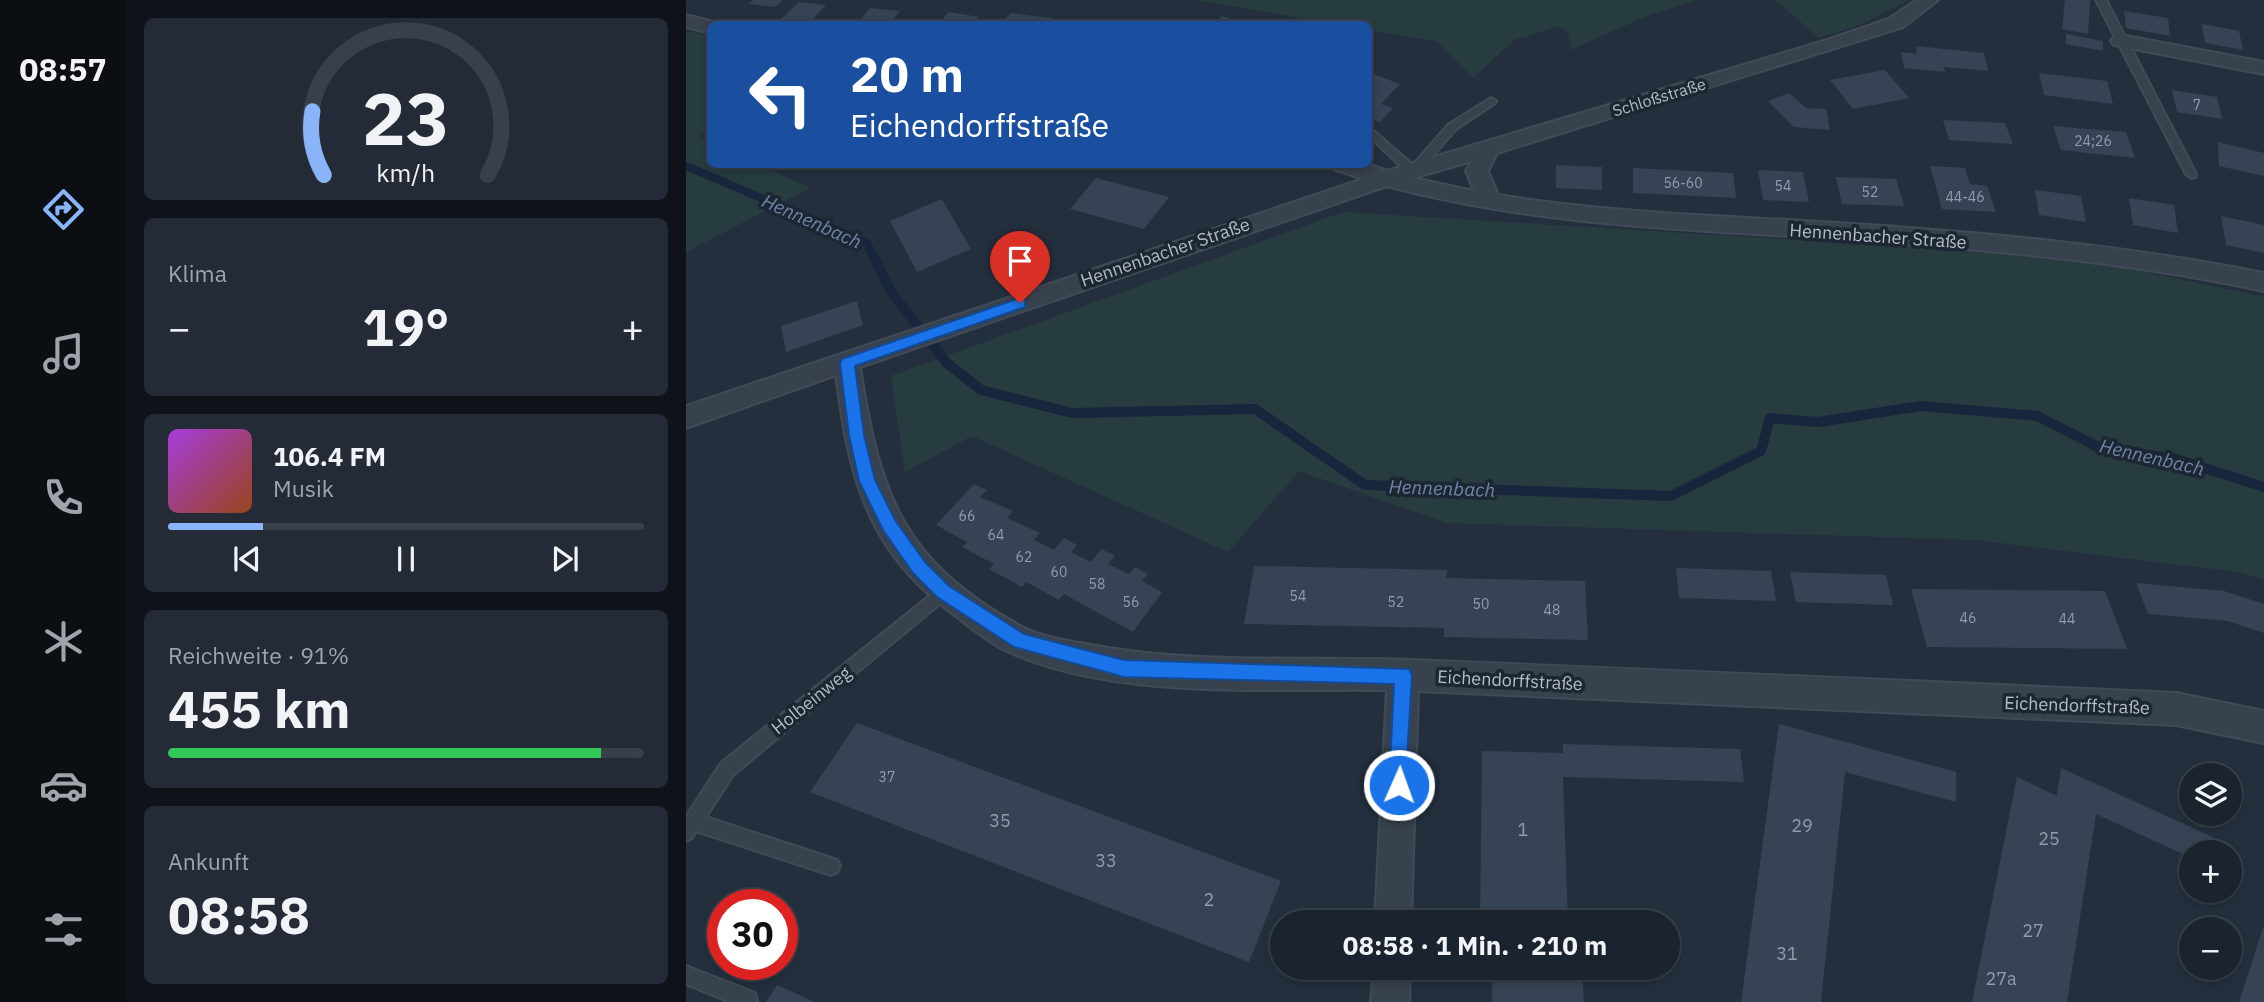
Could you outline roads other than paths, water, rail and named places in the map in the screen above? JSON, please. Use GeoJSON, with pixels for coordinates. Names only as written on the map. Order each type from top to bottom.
{"type":"FeatureCollection","features":[{"type":"Feature","properties":{"kind":"street","name":"Schloßstraße"},"geometry":{"type":"LineString","coordinates":[[1383,180],[1834,44],[1896,23],[1929,0]]}},
{"type":"Feature","properties":{"kind":"street"},"geometry":{"type":"LineString","coordinates":[[686,21],[707,26]]}},
{"type":"Feature","properties":{"kind":"street"},"geometry":{"type":"LineString","coordinates":[[2121,41],[2264,68]]}},
{"type":"Feature","properties":{"kind":"street"},"geometry":{"type":"LineString","coordinates":[[1489,148],[1477,172],[1490,202]]}},
{"type":"Feature","properties":{"kind":"street"},"geometry":{"type":"LineString","coordinates":[[1352,168],[1383,180]]}},
{"type":"Feature","properties":{"kind":"street","name":"Hennenbacher Straße"},"geometry":{"type":"LineString","coordinates":[[686,417],[1190,243],[1383,180],[1490,202],[1600,216],[2109,254],[2208,269],[2264,282]]}},
{"type":"Feature","properties":{"kind":"street","name":"Eichendorffstraße"},"geometry":{"type":"LineString","coordinates":[[848,363],[857,435],[867,481],[889,525],[919,568],[943,592],[1020,641],[1124,668],[1403,675],[2176,709],[2264,727]]}},
{"type":"Feature","properties":{"kind":"street"},"geometry":{"type":"LineString","coordinates":[[1393,910],[1403,675]]}},
{"type":"Feature","properties":{"kind":"street"},"geometry":{"type":"LineString","coordinates":[[1390,1002],[1391,980]]}},
{"type":"Feature","properties":{"kind":"lane"},"geometry":{"type":"LineString","coordinates":[[2101,0],[2191,174]]}},
{"type":"Feature","properties":{"kind":"lane"},"geometry":{"type":"LineString","coordinates":[[1372,133],[1413,171],[1452,127],[1491,101]]}},
{"type":"Feature","properties":{"kind":"lane","name":"Holbeinweg"},"geometry":{"type":"LineString","coordinates":[[831,866],[690,827],[727,769],[943,592]]}},
{"type":"Feature","properties":{"kind":"lane"},"geometry":{"type":"LineString","coordinates":[[686,975],[748,1000]]}},
{"type":"Feature","properties":{"kind":"waterway","name":"Hennenbach"},"geometry":{"type":"LineString","coordinates":[[686,166],[867,243],[875,260]]}},
{"type":"Feature","properties":{"kind":"waterway","name":"Hennenbach"},"geometry":{"type":"LineString","coordinates":[[875,259],[891,292],[947,363],[981,390],[1072,413],[1255,409],[1365,485],[1671,496],[1761,451],[1770,418],[1818,422],[1921,406],[2037,416],[2102,449],[2173,458],[2264,487]]}}]}
